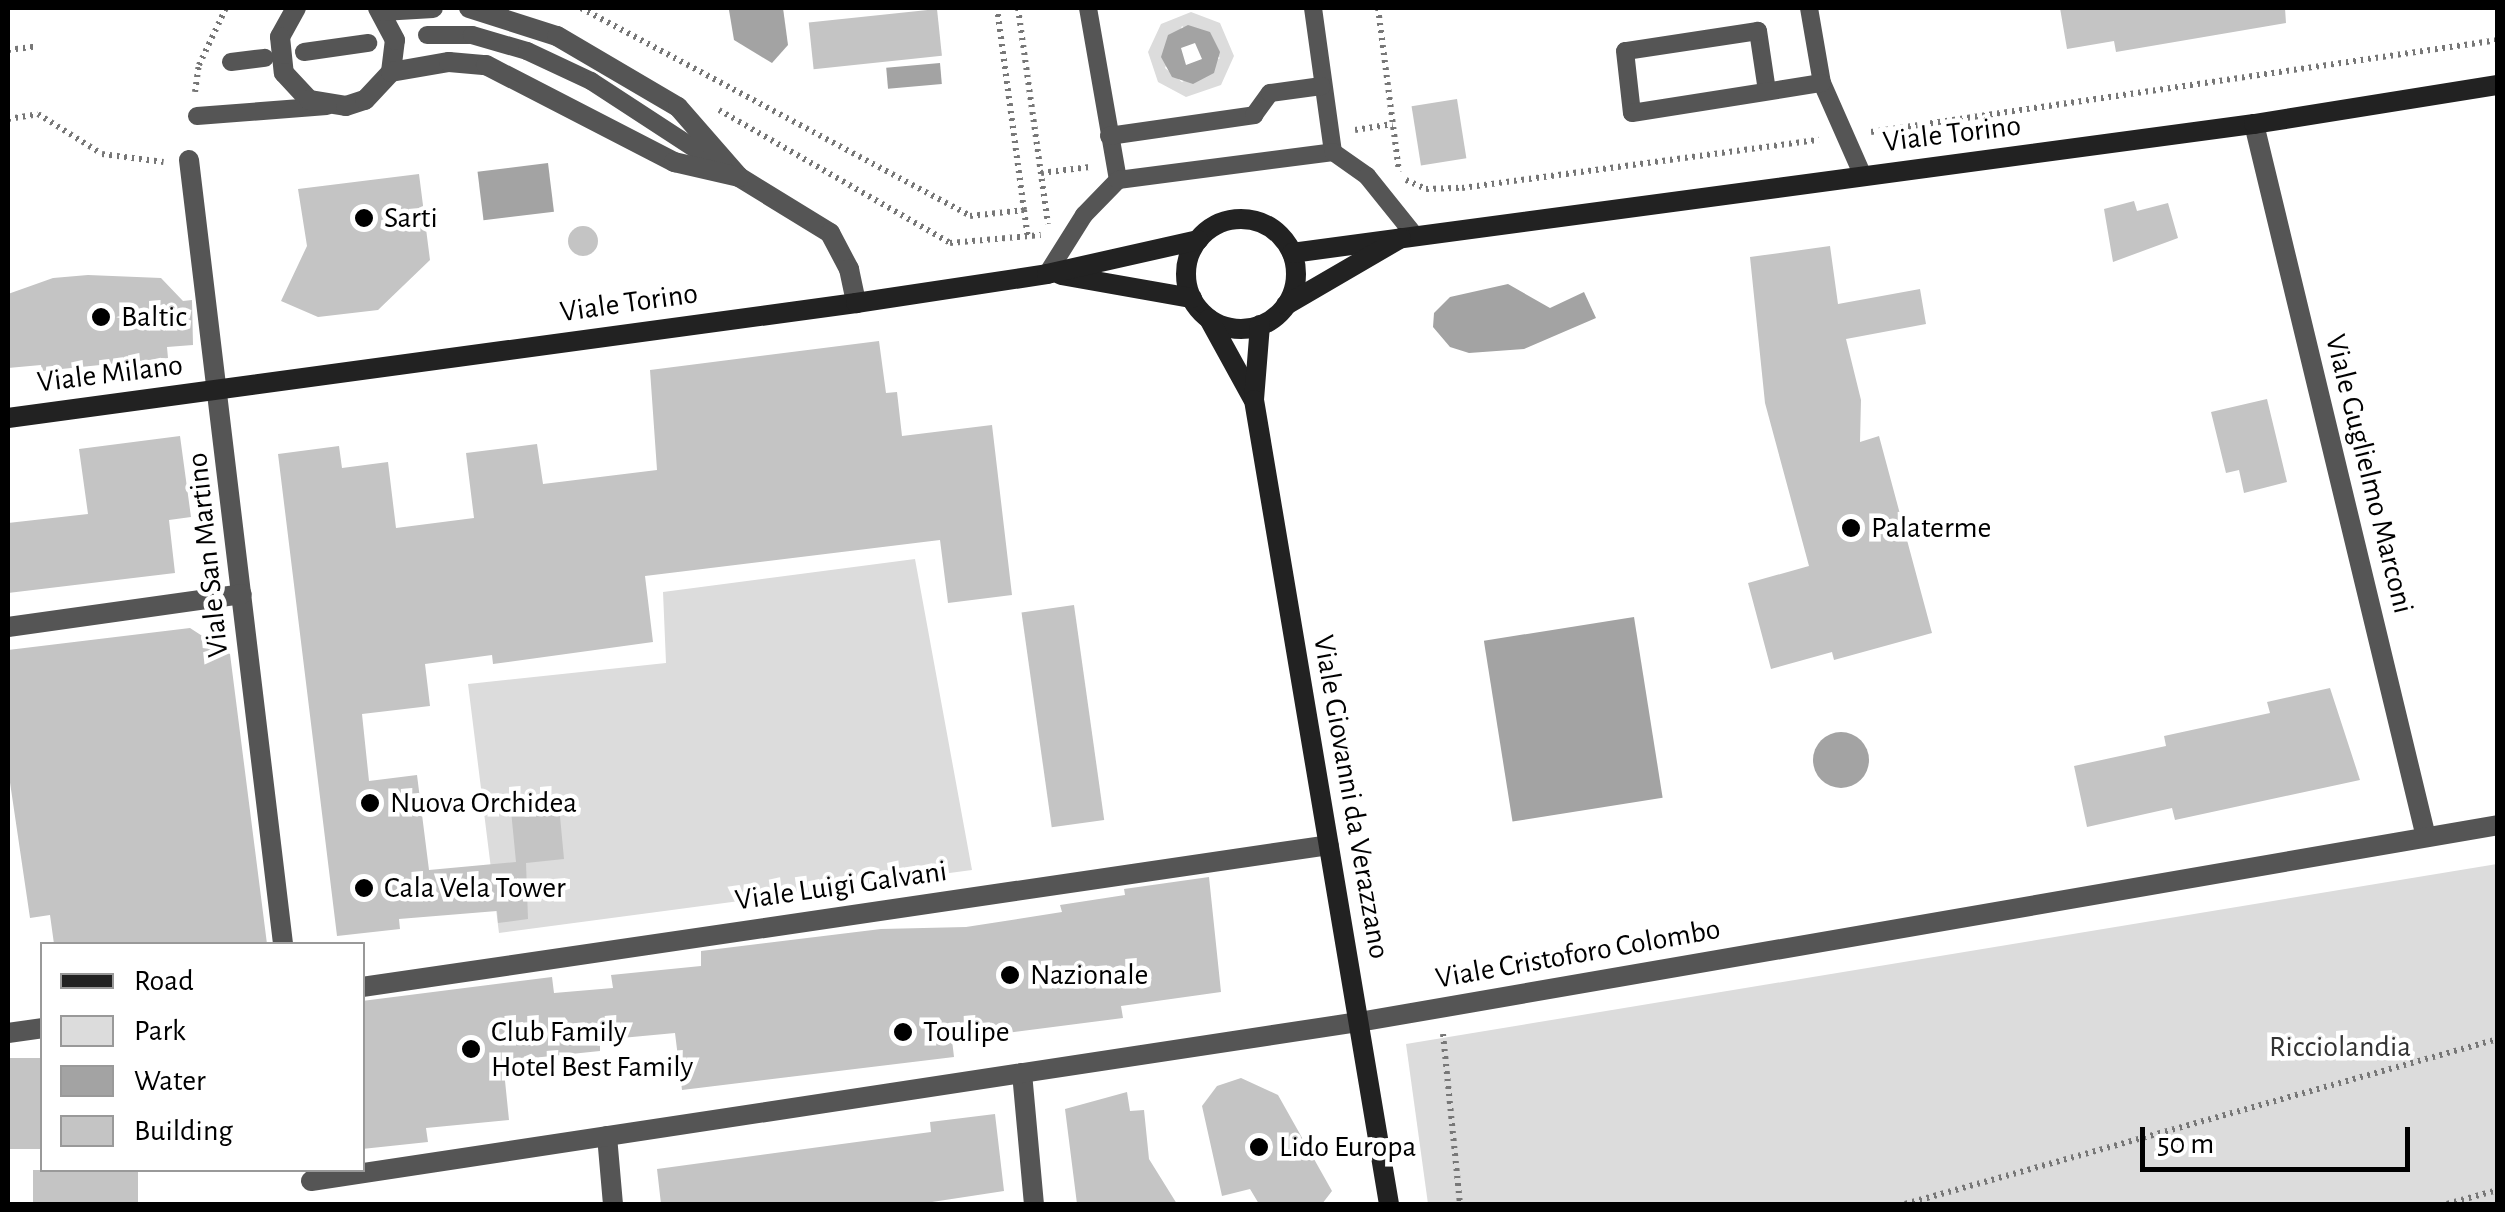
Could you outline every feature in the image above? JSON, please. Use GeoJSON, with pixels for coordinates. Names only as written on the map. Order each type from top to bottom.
{"type":"FeatureCollection","features":[{"type":"Feature","properties":{"kind":"street"},"geometry":{"type":"LineString","coordinates":[[296,8],[280,36],[284,73],[309,100],[327,106],[365,100],[390,72],[394,40],[380,9],[433,8]]}},
{"type":"Feature","properties":{"kind":"street"},"geometry":{"type":"LineString","coordinates":[[469,8],[557,36],[678,107],[739,178]]}},
{"type":"Feature","properties":{"kind":"street"},"geometry":{"type":"LineString","coordinates":[[390,72],[449,62],[486,65],[674,162],[739,178],[830,233],[849,269],[856,303]]}},
{"type":"Feature","properties":{"kind":"street","name":"Viale Torino"},"geometry":{"type":"LineString","coordinates":[[1292,252],[1412,232],[2254,124],[2498,85]]}},
{"type":"Feature","properties":{"kind":"street","name":"Viale Guglielmo Marconi"},"geometry":{"type":"LineString","coordinates":[[2254,124],[2426,838]]}},
{"type":"Feature","properties":{"kind":"street","name":"Viale San Martino"},"geometry":{"type":"LineString","coordinates":[[189,160],[220,390],[283,942]]}},
{"type":"Feature","properties":{"kind":"street"},"geometry":{"type":"LineString","coordinates":[[1255,220],[1277,232],[1292,252],[1296,280],[1286,306],[1260,325],[1233,328],[1209,318],[1192,298],[1188,262],[1198,240],[1218,224],[1255,220]]}},
{"type":"Feature","properties":{"kind":"street","name":"Viale Torino"},"geometry":{"type":"LineString","coordinates":[[1286,306],[1412,232]]}},
{"type":"Feature","properties":{"kind":"street","name":"Viale Torino"},"geometry":{"type":"LineString","coordinates":[[220,390],[1040,275],[1198,240]]}},
{"type":"Feature","properties":{"kind":"street","name":"Viale Torino"},"geometry":{"type":"LineString","coordinates":[[1040,275],[1192,298]]}},
{"type":"Feature","properties":{"kind":"street","name":"Viale Giovanni da Verazzano"},"geometry":{"type":"LineString","coordinates":[[1209,318],[1254,400]]}},
{"type":"Feature","properties":{"kind":"street","name":"Viale Giovanni da Verazzano"},"geometry":{"type":"LineString","coordinates":[[1260,325],[1254,400],[1390,1204]]}},
{"type":"Feature","properties":{"kind":"street","name":"Viale Milano"},"geometry":{"type":"LineString","coordinates":[[8,418],[220,390]]}},
{"type":"Feature","properties":{"kind":"street"},"geometry":{"type":"LineString","coordinates":[[8,627],[242,594]]}},
{"type":"Feature","properties":{"kind":"street","name":"Viale Cristoforo Colombo"},"geometry":{"type":"LineString","coordinates":[[365,1168],[607,1136],[1359,1022],[2498,825]]}},
{"type":"Feature","properties":{"kind":"street","name":"Viale Luigi Galvani"},"geometry":{"type":"LineString","coordinates":[[365,986],[1329,846]]}},
{"type":"Feature","properties":{"kind":"street"},"geometry":{"type":"LineString","coordinates":[[8,1033],[40,1028]]}},
{"type":"Feature","properties":{"kind":"street"},"geometry":{"type":"LineString","coordinates":[[1022,1073],[1034,1204]]}},
{"type":"Feature","properties":{"kind":"street"},"geometry":{"type":"LineString","coordinates":[[607,1136],[614,1204]]}},
{"type":"Feature","properties":{"kind":"street"},"geometry":{"type":"LineString","coordinates":[[310,1175],[313,1204]]}},
{"type":"Feature","properties":{"kind":"lane"},"geometry":{"type":"LineString","coordinates":[[1088,8],[1118,180]]}},
{"type":"Feature","properties":{"kind":"lane"},"geometry":{"type":"LineString","coordinates":[[1312,8],[1334,152]]}},
{"type":"Feature","properties":{"kind":"lane"},"geometry":{"type":"LineString","coordinates":[[1809,8],[1822,83],[1850,135],[1863,176]]}},
{"type":"Feature","properties":{"kind":"lane"},"geometry":{"type":"LineString","coordinates":[[1768,91],[1758,31],[1625,50],[1632,114],[1822,83]]}},
{"type":"Feature","properties":{"kind":"lane"},"geometry":{"type":"LineString","coordinates":[[427,35],[472,35],[527,51],[591,81],[739,178]]}},
{"type":"Feature","properties":{"kind":"lane"},"geometry":{"type":"LineString","coordinates":[[304,52],[368,43]]}},
{"type":"Feature","properties":{"kind":"lane"},"geometry":{"type":"LineString","coordinates":[[231,62],[265,58]]}},
{"type":"Feature","properties":{"kind":"lane"},"geometry":{"type":"LineString","coordinates":[[1109,136],[1254,115],[1270,93],[1322,86]]}},
{"type":"Feature","properties":{"kind":"lane"},"geometry":{"type":"LineString","coordinates":[[197,116],[327,106]]}},
{"type":"Feature","properties":{"kind":"lane"},"geometry":{"type":"LineString","coordinates":[[1040,275],[1084,215],[1118,180],[1334,152],[1367,176],[1412,232]]}},
{"type":"Feature","properties":{"kind":"path"},"geometry":{"type":"LineString","coordinates":[[197,116],[199,65],[226,8]]}},
{"type":"Feature","properties":{"kind":"path"},"geometry":{"type":"LineString","coordinates":[[581,8],[970,216],[1024,210]]}},
{"type":"Feature","properties":{"kind":"path"},"geometry":{"type":"LineString","coordinates":[[998,8],[1028,237],[1040,275]]}},
{"type":"Feature","properties":{"kind":"path"},"geometry":{"type":"LineString","coordinates":[[700,100],[950,243],[1041,235],[1048,224],[1018,8]]}},
{"type":"Feature","properties":{"kind":"path"},"geometry":{"type":"LineString","coordinates":[[1378,8],[1400,177],[1426,189],[1850,135],[2498,40]]}},
{"type":"Feature","properties":{"kind":"path"},"geometry":{"type":"LineString","coordinates":[[8,50],[34,47]]}},
{"type":"Feature","properties":{"kind":"path"},"geometry":{"type":"LineString","coordinates":[[8,118],[38,114],[102,154],[141,164],[189,160]]}},
{"type":"Feature","properties":{"kind":"path"},"geometry":{"type":"LineString","coordinates":[[1440,1008],[1460,1204]]}},
{"type":"Feature","properties":{"kind":"path"},"geometry":{"type":"LineString","coordinates":[[1906,1204],[2498,1039]]}},
{"type":"Feature","properties":{"kind":"path"},"geometry":{"type":"LineString","coordinates":[[2447,1204],[2498,1190]]}},
{"type":"Feature","properties":{"kind":"green space"},"geometry":{"type":"Polygon","coordinates":[[[1191,12],[1220,23],[1234,56],[1221,85],[1186,97],[1158,82],[1148,52],[1161,24],[1191,12]],[[1182,26],[1165,68],[1182,82],[1220,58],[1182,26]]]}},
{"type":"Feature","properties":{"kind":"green space"},"geometry":{"type":"Polygon","coordinates":[[[915,559],[972,870],[499,933],[468,684],[666,663],[663,592],[915,559]]]}},
{"type":"Feature","properties":{"kind":"green space","name":"Ricciolandia"},"geometry":{"type":"Polygon","coordinates":[[[2497,864],[2497,1204],[1428,1204],[1406,1044],[2497,864]]]}},
{"type":"Feature","properties":{"kind":"water"},"geometry":{"type":"Polygon","coordinates":[[[783,8],[788,45],[772,63],[734,40],[729,10],[783,8]]]}},
{"type":"Feature","properties":{"kind":"water"},"geometry":{"type":"Polygon","coordinates":[[[1188,25],[1210,32],[1220,52],[1214,73],[1193,84],[1172,77],[1161,57],[1168,35],[1188,25]],[[1195,43],[1181,48],[1186,65],[1202,59],[1195,43]]]}},
{"type":"Feature","properties":{"kind":"water"},"geometry":{"type":"Polygon","coordinates":[[[940,63],[942,84],[888,89],[886,68],[940,63]]]}},
{"type":"Feature","properties":{"kind":"water"},"geometry":{"type":"Polygon","coordinates":[[[548,163],[554,212],[484,220],[478,172],[548,163]]]}},
{"type":"Feature","properties":{"kind":"water"},"geometry":{"type":"Polygon","coordinates":[[[1508,284],[1550,308],[1584,292],[1596,318],[1524,349],[1469,353],[1450,347],[1433,327],[1434,313],[1450,297],[1508,284]]]}},
{"type":"Feature","properties":{"kind":"water"},"geometry":{"type":"Polygon","coordinates":[[[1634,617],[1663,798],[1512,822],[1484,641],[1634,617]]]}},
{"type":"Feature","properties":{"kind":"water"},"geometry":{"type":"Polygon","coordinates":[[[1841,732],[1861,740],[1869,760],[1861,780],[1841,788],[1821,780],[1813,760],[1821,740],[1841,732]]]}},
{"type":"Feature","properties":{"kind":"building"},"geometry":{"type":"Polygon","coordinates":[[[2060,8],[2285,8],[2286,23],[2116,52],[2114,41],[2067,49],[2060,8]]]}},
{"type":"Feature","properties":{"kind":"building"},"geometry":{"type":"Polygon","coordinates":[[[937,9],[942,56],[814,69],[809,22],[937,9]]]}},
{"type":"Feature","properties":{"kind":"building"},"geometry":{"type":"Polygon","coordinates":[[[1457,99],[1466,158],[1421,165],[1412,106],[1457,99]]]}},
{"type":"Feature","properties":{"kind":"building","name":"Sarti"},"geometry":{"type":"Polygon","coordinates":[[[419,174],[430,260],[378,310],[318,317],[281,301],[307,246],[298,189],[419,174]]]}},
{"type":"Feature","properties":{"kind":"building"},"geometry":{"type":"Polygon","coordinates":[[[2134,201],[2137,211],[2168,203],[2178,238],[2113,262],[2104,209],[2134,201]]]}},
{"type":"Feature","properties":{"kind":"building"},"geometry":{"type":"Polygon","coordinates":[[[583,226],[594,230],[598,241],[594,252],[583,256],[572,252],[568,241],[572,230],[583,226]]]}},
{"type":"Feature","properties":{"kind":"building"},"geometry":{"type":"Polygon","coordinates":[[[1830,246],[1838,304],[1920,289],[1926,324],[1846,339],[1861,400],[1860,442],[1879,436],[1932,633],[1834,660],[1832,652],[1771,669],[1748,583],[1809,566],[1765,403],[1750,257],[1830,246]]]}},
{"type":"Feature","properties":{"kind":"building","name":"Baltic"},"geometry":{"type":"Polygon","coordinates":[[[53,278],[161,278],[183,301],[192,300],[193,345],[167,347],[168,358],[42,371],[41,365],[8,368],[8,294],[53,278]]]}},
{"type":"Feature","properties":{"kind":"building"},"geometry":{"type":"Polygon","coordinates":[[[879,341],[886,393],[897,392],[902,436],[992,425],[1012,595],[948,603],[940,540],[645,576],[653,642],[493,664],[492,655],[425,664],[430,706],[362,714],[369,781],[417,775],[429,870],[516,862],[510,800],[558,795],[564,859],[526,863],[528,919],[498,923],[497,911],[399,919],[400,929],[337,936],[278,454],[339,446],[342,468],[388,462],[396,528],[474,518],[466,453],[537,444],[543,484],[657,470],[650,370],[879,341]]]}},
{"type":"Feature","properties":{"kind":"building"},"geometry":{"type":"Polygon","coordinates":[[[2267,399],[2287,482],[2244,493],[2239,470],[2226,473],[2211,412],[2267,399]]]}},
{"type":"Feature","properties":{"kind":"building"},"geometry":{"type":"Polygon","coordinates":[[[180,436],[191,517],[169,520],[175,573],[8,593],[8,523],[88,514],[79,449],[180,436]]]}},
{"type":"Feature","properties":{"kind":"building"},"geometry":{"type":"Polygon","coordinates":[[[1074,605],[1104,820],[1052,827],[1022,612],[1074,605]]]}},
{"type":"Feature","properties":{"kind":"building"},"geometry":{"type":"Polygon","coordinates":[[[190,628],[230,654],[267,942],[54,942],[50,915],[30,918],[8,769],[8,650],[190,628]]]}},
{"type":"Feature","properties":{"kind":"building"},"geometry":{"type":"Polygon","coordinates":[[[2330,688],[2360,780],[2175,820],[2172,808],[2087,827],[2074,766],[2166,746],[2164,736],[2270,713],[2267,702],[2330,688]]]}},
{"type":"Feature","properties":{"kind":"building"},"geometry":{"type":"Polygon","coordinates":[[[1209,877],[1221,992],[1121,1006],[1123,1018],[952,1040],[954,1057],[682,1090],[675,1033],[600,1040],[600,1051],[503,1061],[509,1120],[426,1128],[428,1142],[365,1149],[365,1001],[552,977],[554,993],[613,988],[611,975],[701,966],[701,951],[881,929],[966,927],[1062,912],[1060,905],[1125,895],[1124,889],[1209,877]]]}},
{"type":"Feature","properties":{"kind":"building"},"geometry":{"type":"Polygon","coordinates":[[[8,1058],[40,1058],[40,1149],[8,1149],[8,1058]]]}},
{"type":"Feature","properties":{"kind":"building","name":"Lido Europa"},"geometry":{"type":"Polygon","coordinates":[[[1241,1078],[1278,1095],[1332,1191],[1322,1204],[1259,1204],[1250,1189],[1222,1196],[1202,1106],[1217,1086],[1241,1078]]]}},
{"type":"Feature","properties":{"kind":"building"},"geometry":{"type":"Polygon","coordinates":[[[1127,1092],[1130,1111],[1144,1110],[1149,1159],[1177,1204],[1077,1204],[1065,1109],[1127,1092]]]}},
{"type":"Feature","properties":{"kind":"building"},"geometry":{"type":"Polygon","coordinates":[[[995,1114],[1004,1191],[919,1204],[661,1204],[657,1169],[931,1132],[930,1122],[995,1114]]]}},
{"type":"Feature","properties":{"kind":"building"},"geometry":{"type":"Polygon","coordinates":[[[33,1170],[138,1172],[138,1204],[33,1204],[33,1170]]]}},
{"type":"Feature","properties":{"kind":"place","name":"Sarti"},"geometry":{"type":"Point","coordinates":[364,218]}},
{"type":"Feature","properties":{"kind":"place","name":"Baltic"},"geometry":{"type":"Point","coordinates":[101,317]}},
{"type":"Feature","properties":{"kind":"place","name":"Palaterme"},"geometry":{"type":"Point","coordinates":[1851,528]}},
{"type":"Feature","properties":{"kind":"place","name":"Nuova Orchidea"},"geometry":{"type":"Point","coordinates":[370,803]}},
{"type":"Feature","properties":{"kind":"place","name":"Cala Vela Tower"},"geometry":{"type":"Point","coordinates":[364,888]}},
{"type":"Feature","properties":{"kind":"place","name":"Nazionale"},"geometry":{"type":"Point","coordinates":[1010,975]}},
{"type":"Feature","properties":{"kind":"place","name":"Toulipe"},"geometry":{"type":"Point","coordinates":[903,1032]}},
{"type":"Feature","properties":{"kind":"place","name":"Club Family Hotel Best Family"},"geometry":{"type":"Point","coordinates":[471,1049]}},
{"type":"Feature","properties":{"kind":"place","name":"Lido Europa"},"geometry":{"type":"Point","coordinates":[1259,1147]}}]}
